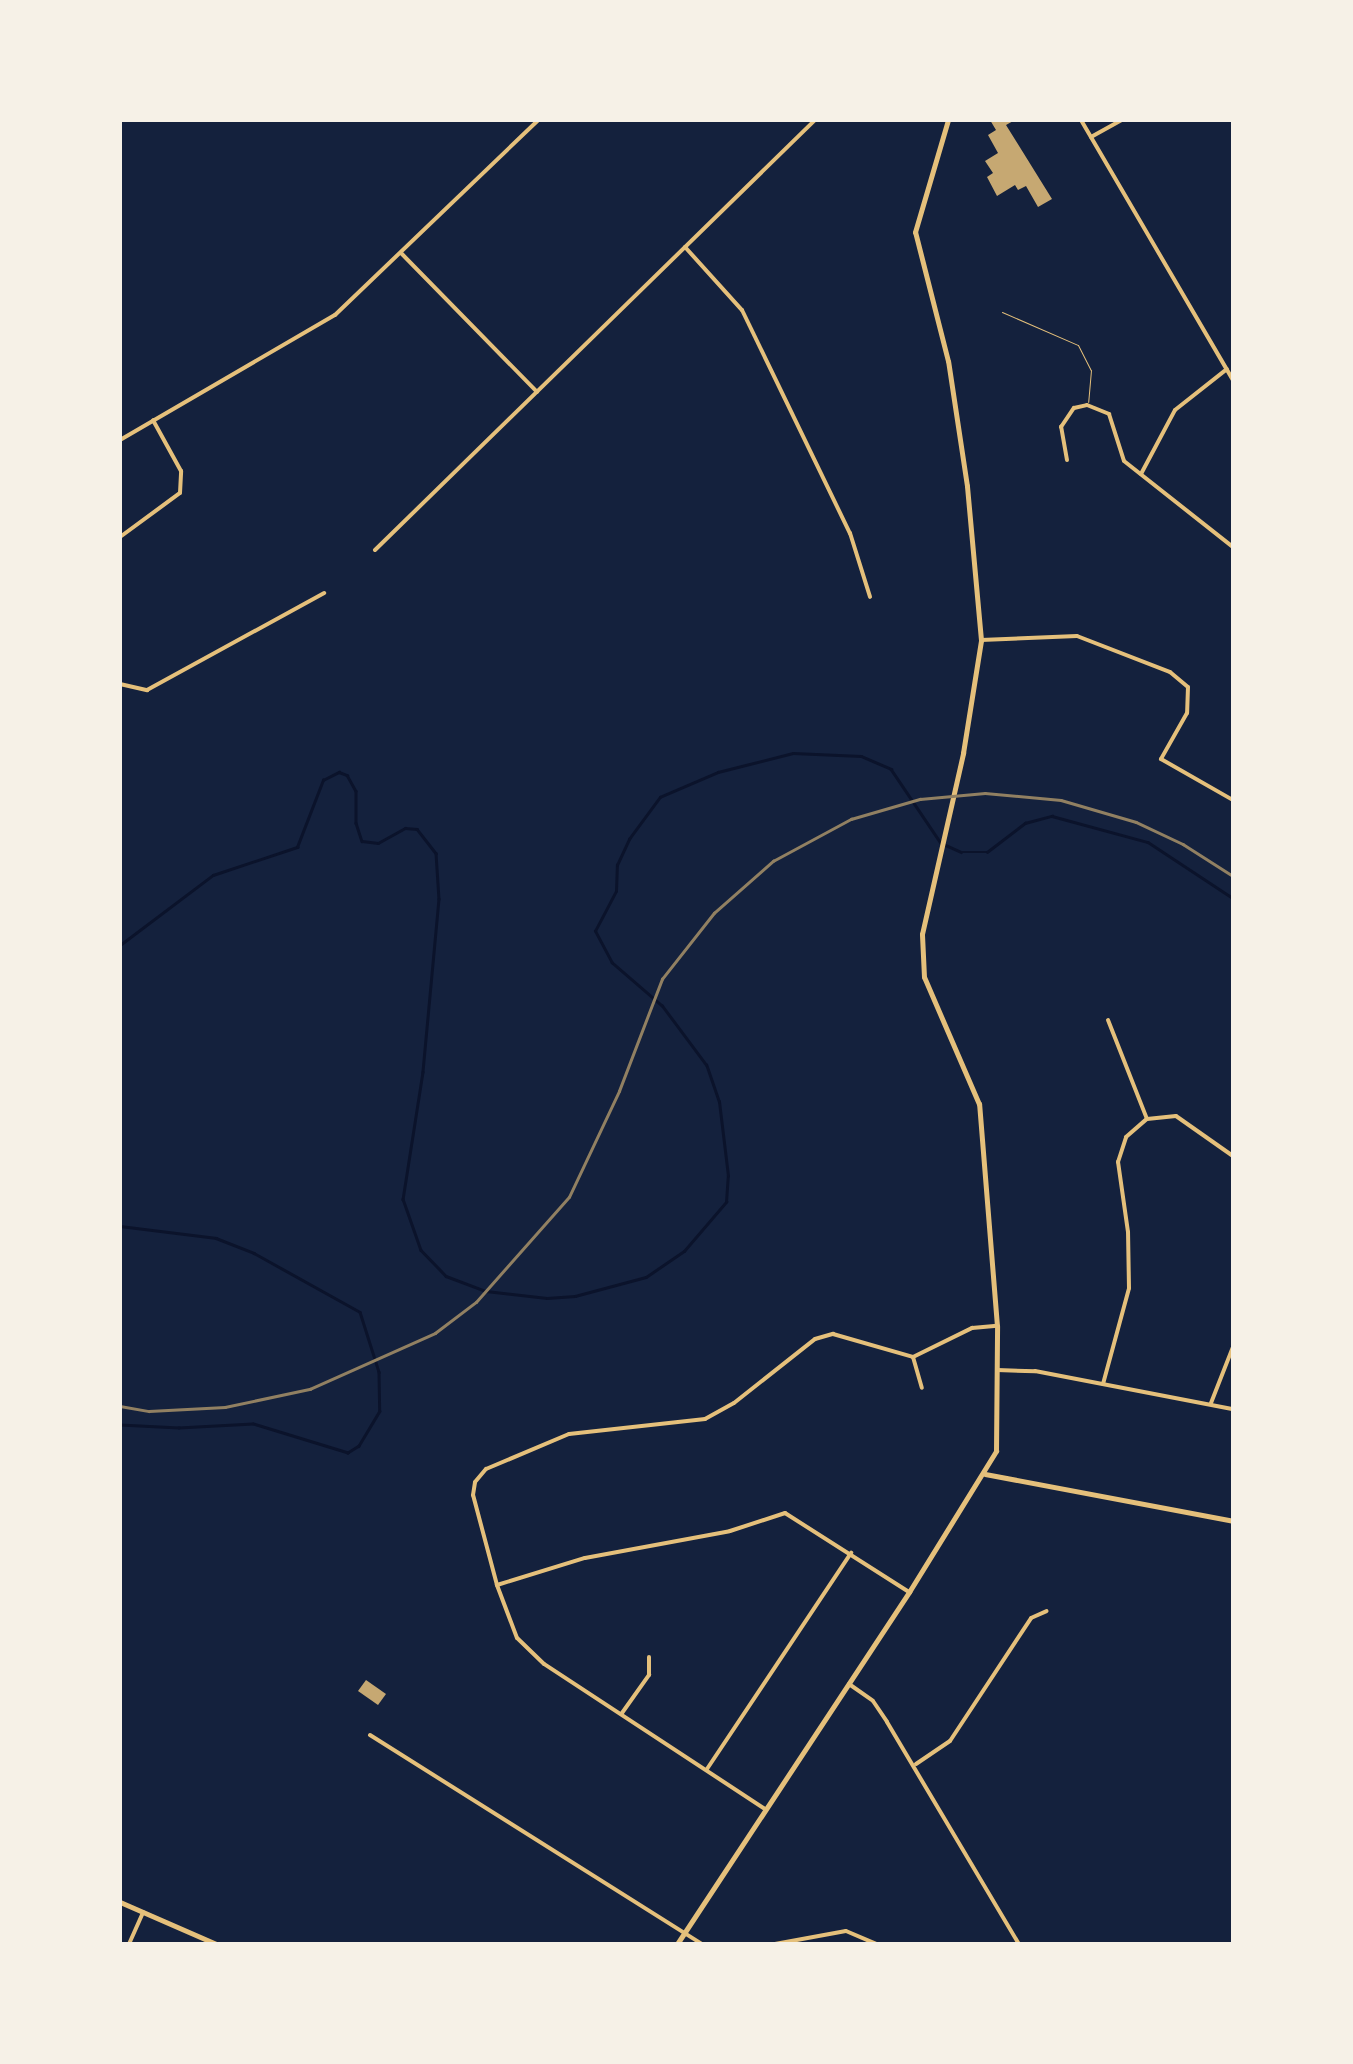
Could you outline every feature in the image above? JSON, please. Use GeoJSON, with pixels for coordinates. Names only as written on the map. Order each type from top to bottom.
{"type":"FeatureCollection","features":[{"type":"Feature","properties":{"kind":"main road"},"geometry":{"type":"LineString","coordinates":[[677,1944],[985,1474],[998,1439],[997,1326],[979,1104],[924,977],[922,934],[963,753],[981,640],[968,486],[948,361],[915,232],[948,120]]}},
{"type":"Feature","properties":{"kind":"main road"},"geometry":{"type":"LineString","coordinates":[[985,1474],[1233,1521]]}},
{"type":"Feature","properties":{"kind":"main road"},"geometry":{"type":"LineString","coordinates":[[120,1902],[216,1944]]}},
{"type":"Feature","properties":{"kind":"street"},"geometry":{"type":"LineString","coordinates":[[120,440],[335,315],[538,120]]}},
{"type":"Feature","properties":{"kind":"street"},"geometry":{"type":"LineString","coordinates":[[375,550],[815,120]]}},
{"type":"Feature","properties":{"kind":"street"},"geometry":{"type":"LineString","coordinates":[[1081,120],[1233,380]]}},
{"type":"Feature","properties":{"kind":"street"},"geometry":{"type":"LineString","coordinates":[[1091,138],[1122,120]]}},
{"type":"Feature","properties":{"kind":"street"},"geometry":{"type":"LineString","coordinates":[[685,247],[742,310],[850,533],[870,597]]}},
{"type":"Feature","properties":{"kind":"street"},"geometry":{"type":"LineString","coordinates":[[402,254],[537,392]]}},
{"type":"Feature","properties":{"kind":"street"},"geometry":{"type":"LineString","coordinates":[[1141,474],[1175,410],[1227,369]]}},
{"type":"Feature","properties":{"kind":"street"},"geometry":{"type":"LineString","coordinates":[[1068,460],[1060,427],[1074,408],[1087,405],[1110,414],[1124,461],[1233,547]]}},
{"type":"Feature","properties":{"kind":"street"},"geometry":{"type":"LineString","coordinates":[[120,536],[180,493],[180,471],[153,420]]}},
{"type":"Feature","properties":{"kind":"street"},"geometry":{"type":"LineString","coordinates":[[120,684],[147,690],[324,593]]}},
{"type":"Feature","properties":{"kind":"street"},"geometry":{"type":"LineString","coordinates":[[981,640],[1077,636],[1170,672],[1188,687],[1187,713],[1161,759],[1233,800]]}},
{"type":"Feature","properties":{"kind":"street"},"geometry":{"type":"LineString","coordinates":[[1108,1020],[1148,1119]]}},
{"type":"Feature","properties":{"kind":"street"},"geometry":{"type":"LineString","coordinates":[[1103,1384],[1129,1288],[1130,1253],[1118,1153],[1130,1131],[1148,1119],[1167,1115],[1184,1119],[1233,1156]]}},
{"type":"Feature","properties":{"kind":"street"},"geometry":{"type":"LineString","coordinates":[[765,1809],[544,1664],[517,1638],[497,1584],[473,1495],[475,1482],[486,1469],[569,1434],[704,1419],[734,1403],[815,1339],[833,1334],[913,1357],[972,1328],[997,1326]]}},
{"type":"Feature","properties":{"kind":"street"},"geometry":{"type":"LineString","coordinates":[[1211,1404],[1233,1347]]}},
{"type":"Feature","properties":{"kind":"street"},"geometry":{"type":"LineString","coordinates":[[913,1357],[922,1388]]}},
{"type":"Feature","properties":{"kind":"street"},"geometry":{"type":"LineString","coordinates":[[997,1370],[1035,1371],[1233,1409]]}},
{"type":"Feature","properties":{"kind":"street"},"geometry":{"type":"LineString","coordinates":[[497,1584],[585,1558],[730,1530],[785,1513],[909,1592]]}},
{"type":"Feature","properties":{"kind":"street"},"geometry":{"type":"LineString","coordinates":[[707,1769],[851,1552]]}},
{"type":"Feature","properties":{"kind":"street"},"geometry":{"type":"LineString","coordinates":[[915,1764],[950,1742],[1031,1618],[1047,1611]]}},
{"type":"Feature","properties":{"kind":"street"},"geometry":{"type":"LineString","coordinates":[[622,1713],[649,1675],[649,1657]]}},
{"type":"Feature","properties":{"kind":"street"},"geometry":{"type":"LineString","coordinates":[[849,1684],[873,1702],[915,1764],[1019,1944]]}},
{"type":"Feature","properties":{"kind":"street"},"geometry":{"type":"LineString","coordinates":[[370,1735],[702,1944]]}},
{"type":"Feature","properties":{"kind":"street"},"geometry":{"type":"LineString","coordinates":[[129,1944],[143,1912]]}},
{"type":"Feature","properties":{"kind":"street"},"geometry":{"type":"LineString","coordinates":[[775,1944],[846,1931],[877,1944]]}},
{"type":"Feature","properties":{"kind":"lane"},"geometry":{"type":"LineString","coordinates":[[1002,312],[1078,344],[1091,370],[1087,405]]}},
{"type":"Feature","properties":{"kind":"building"},"geometry":{"type":"Polygon","coordinates":[[[990,120],[1015,120],[1006,125],[1052,199],[1038,207],[1026,186],[1018,190],[1015,185],[997,196],[987,177],[993,173],[985,161],[998,153],[988,135],[996,130],[990,120]]]}},
{"type":"Feature","properties":{"kind":"building"},"geometry":{"type":"Polygon","coordinates":[[[366,1680],[386,1694],[378,1705],[358,1691],[366,1680]]]}},
{"type":"Feature","properties":{"kind":"waterway"},"geometry":{"type":"LineString","coordinates":[[120,945],[213,875],[297,847],[323,780],[339,772],[347,775],[356,791],[356,823],[362,841],[378,843],[405,828],[417,829],[436,853],[439,899],[423,1072],[403,1199],[421,1250],[446,1276],[486,1291],[547,1298],[575,1296],[646,1277],[684,1251],[726,1202],[728,1176],[719,1102],[706,1065],[662,1006],[612,963],[595,931],[616,891],[617,865],[629,839],[660,797],[718,772],[793,753],[861,756],[891,769],[941,843],[961,852],[987,852],[1025,823],[1052,816],[1148,842],[1233,898]]}},
{"type":"Feature","properties":{"kind":"waterway"},"geometry":{"type":"LineString","coordinates":[[120,1226],[216,1238],[254,1253],[360,1312],[379,1372],[380,1411],[359,1446],[348,1453],[253,1424],[179,1428],[120,1425]]}},
{"type":"Feature","properties":{"kind":"railway"},"geometry":{"type":"LineString","coordinates":[[120,1406],[149,1411],[225,1407],[310,1389],[435,1333],[476,1302],[569,1197],[619,1091],[662,979],[714,913],[773,861],[851,819],[920,799],[985,793],[1061,800],[1136,822],[1183,844],[1233,876]]}}]}
